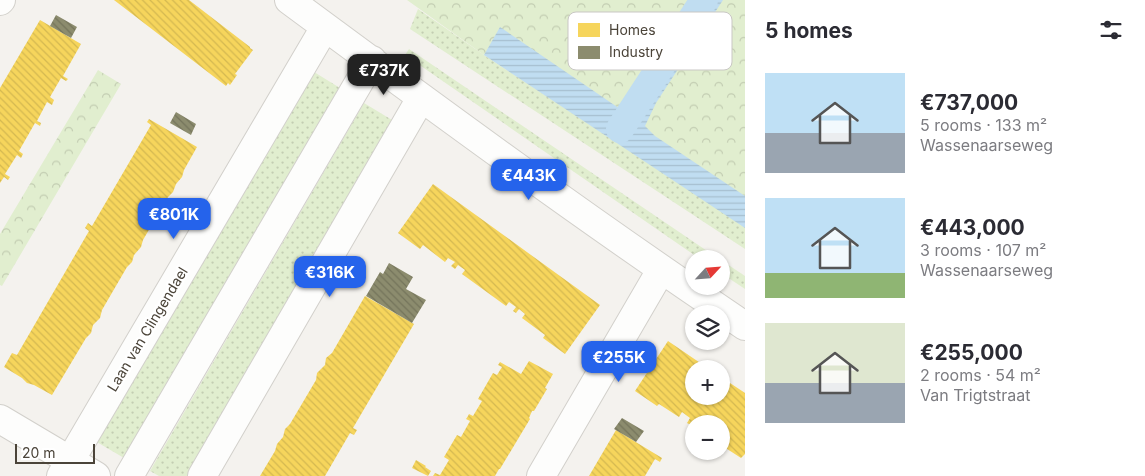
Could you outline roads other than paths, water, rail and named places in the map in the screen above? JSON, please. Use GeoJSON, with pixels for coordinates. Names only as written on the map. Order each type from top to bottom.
{"type":"FeatureCollection","features":[{"type":"Feature","properties":{"kind":"street"},"geometry":{"type":"LineString","coordinates":[[289,0],[661,270],[745,326]]}},
{"type":"Feature","properties":{"kind":"street","name":"Laan van Clingendael"},"geometry":{"type":"LineString","coordinates":[[66,468],[325,27]]}},
{"type":"Feature","properties":{"kind":"street"},"geometry":{"type":"LineString","coordinates":[[129,476],[372,60]]}},
{"type":"Feature","properties":{"kind":"street"},"geometry":{"type":"LineString","coordinates":[[202,476],[422,98]]}},
{"type":"Feature","properties":{"kind":"street"},"geometry":{"type":"LineString","coordinates":[[541,476],[661,270]]}},
{"type":"Feature","properties":{"kind":"street"},"geometry":{"type":"LineString","coordinates":[[0,419],[66,468],[96,476]]}},
{"type":"Feature","properties":{"kind":"water"},"geometry":{"type":"Polygon","coordinates":[[[697,0],[723,0],[715,12],[690,12],[697,0]]]}},
{"type":"Feature","properties":{"kind":"water"},"geometry":{"type":"Polygon","coordinates":[[[500,27],[626,113],[635,110],[658,70],[677,70],[656,103],[645,126],[655,136],[745,196],[745,228],[484,55],[500,27]]]}},
{"type":"Feature","properties":{"kind":"waterway"},"geometry":{"type":"LineString","coordinates":[[696,12],[704,0]]}},
{"type":"Feature","properties":{"kind":"waterway"},"geometry":{"type":"LineString","coordinates":[[620,129],[658,70]]}}]}
